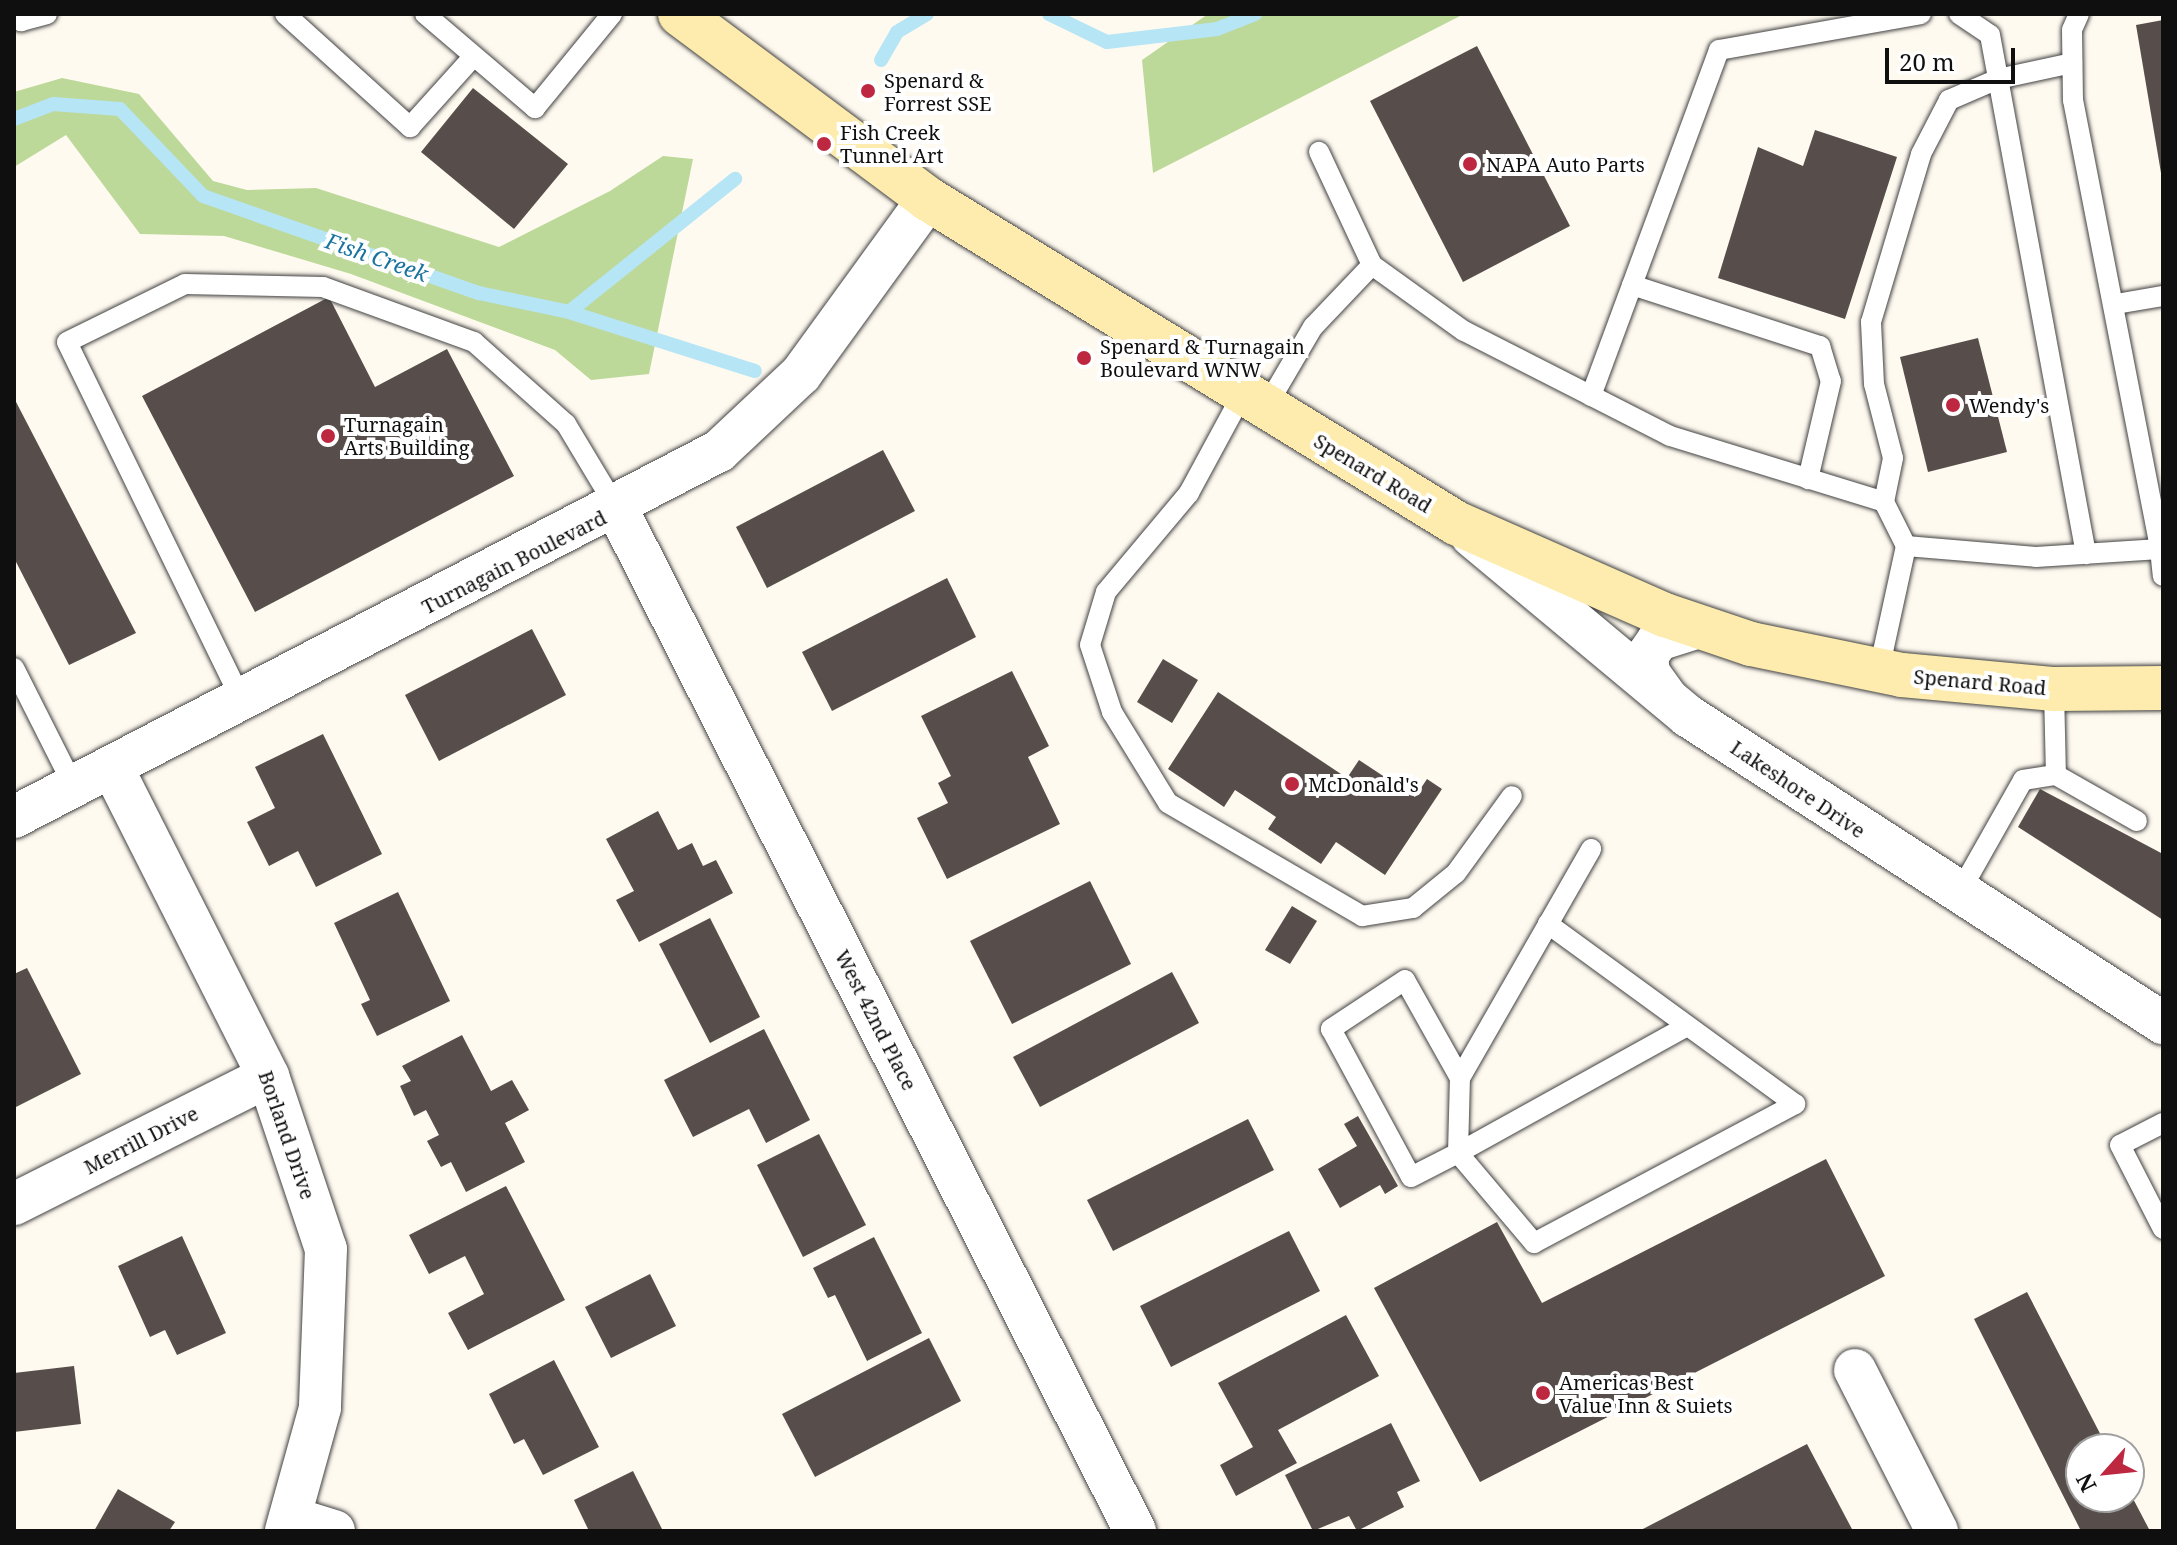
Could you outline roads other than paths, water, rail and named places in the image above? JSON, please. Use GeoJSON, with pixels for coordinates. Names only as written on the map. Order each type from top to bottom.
{"type":"FeatureCollection","features":[{"type":"Feature","properties":{"kind":"main road","name":"Spenard Road"},"geometry":{"type":"LineString","coordinates":[[680,14],[928,199],[1456,523],[1699,627],[1751,644],[1879,670],[2054,689],[2163,688]]}},
{"type":"Feature","properties":{"kind":"street","name":"Turnagain Boulevard"},"geometry":{"type":"LineString","coordinates":[[14,817],[617,509],[719,451],[801,374],[928,199]]}},
{"type":"Feature","properties":{"kind":"street","name":"West 42nd Place"},"geometry":{"type":"LineString","coordinates":[[617,509],[1135,1531]]}},
{"type":"Feature","properties":{"kind":"street","name":"Lakeshore Drive"},"geometry":{"type":"LineString","coordinates":[[1456,523],[1672,704],[1944,886],[2163,1023]]}},
{"type":"Feature","properties":{"kind":"street"},"geometry":{"type":"LineString","coordinates":[[1672,704],[1649,673],[1647,656],[1658,640],[1699,627]]}},
{"type":"Feature","properties":{"kind":"street","name":"Borland Drive"},"geometry":{"type":"LineString","coordinates":[[112,767],[268,1076],[326,1249],[320,1408],[289,1525]]}},
{"type":"Feature","properties":{"kind":"street","name":"Merrill Drive"},"geometry":{"type":"LineString","coordinates":[[14,1204],[268,1076]]}},
{"type":"Feature","properties":{"kind":"street"},"geometry":{"type":"LineString","coordinates":[[1855,1370],[1937,1531]]}},
{"type":"Feature","properties":{"kind":"street"},"geometry":{"type":"LineString","coordinates":[[289,1525],[334,1531]]}},
{"type":"Feature","properties":{"kind":"lane"},"geometry":{"type":"LineString","coordinates":[[14,16],[21,21],[47,14]]}},
{"type":"Feature","properties":{"kind":"lane"},"geometry":{"type":"LineString","coordinates":[[285,14],[410,127],[473,57]]}},
{"type":"Feature","properties":{"kind":"lane"},"geometry":{"type":"LineString","coordinates":[[425,14],[535,108],[612,14]]}},
{"type":"Feature","properties":{"kind":"lane"},"geometry":{"type":"LineString","coordinates":[[1591,396],[1719,50],[1921,14]]}},
{"type":"Feature","properties":{"kind":"lane"},"geometry":{"type":"LineString","coordinates":[[1959,14],[1990,35],[2086,554]]}},
{"type":"Feature","properties":{"kind":"lane"},"geometry":{"type":"LineString","coordinates":[[2079,14],[2072,30],[2073,100],[2116,304],[2163,576]]}},
{"type":"Feature","properties":{"kind":"lane"},"geometry":{"type":"LineString","coordinates":[[1879,670],[1906,546],[1884,502],[1893,458],[1874,384],[1871,322],[1921,154],[1949,100],[1998,79],[2072,63]]}},
{"type":"Feature","properties":{"kind":"lane"},"geometry":{"type":"LineString","coordinates":[[1319,152],[1372,265],[1464,331],[1670,436],[1884,502]]}},
{"type":"Feature","properties":{"kind":"lane"},"geometry":{"type":"LineString","coordinates":[[1372,265],[1313,327],[1254,400],[1189,493],[1106,592],[1090,645],[1112,712],[1168,803],[1362,916],[1413,908],[1456,873],[1512,796]]}},
{"type":"Feature","properties":{"kind":"lane"},"geometry":{"type":"LineString","coordinates":[[242,701],[67,342],[185,284],[323,287],[474,342],[566,424],[617,509]]}},
{"type":"Feature","properties":{"kind":"lane"},"geometry":{"type":"LineString","coordinates":[[1632,285],[1820,346],[1831,381],[1808,479]]}},
{"type":"Feature","properties":{"kind":"lane"},"geometry":{"type":"LineString","coordinates":[[2116,304],[2163,296]]}},
{"type":"Feature","properties":{"kind":"lane"},"geometry":{"type":"LineString","coordinates":[[1906,546],[2036,557],[2160,549]]}},
{"type":"Feature","properties":{"kind":"lane"},"geometry":{"type":"LineString","coordinates":[[14,668],[74,787]]}},
{"type":"Feature","properties":{"kind":"lane"},"geometry":{"type":"LineString","coordinates":[[2054,689],[2056,775]]}},
{"type":"Feature","properties":{"kind":"lane"},"geometry":{"type":"LineString","coordinates":[[1944,886],[2023,780],[2056,775],[2137,821]]}},
{"type":"Feature","properties":{"kind":"lane"},"geometry":{"type":"LineString","coordinates":[[1548,924],[1795,1104],[1534,1243],[1458,1153],[1460,1078],[1548,924],[1591,849]]}},
{"type":"Feature","properties":{"kind":"lane"},"geometry":{"type":"LineString","coordinates":[[1460,1078],[1405,980],[1331,1029],[1411,1177],[1687,1026]]}},
{"type":"Feature","properties":{"kind":"lane"},"geometry":{"type":"LineString","coordinates":[[2163,1123],[2120,1145],[2163,1229]]}},
{"type":"Feature","properties":{"kind":"waterway","name":"Fish Creek"},"geometry":{"type":"LineString","coordinates":[[881,60],[897,32],[927,14]]}},
{"type":"Feature","properties":{"kind":"waterway","name":"Fish Creek"},"geometry":{"type":"LineString","coordinates":[[1049,14],[1107,42],[1217,29],[1255,14]]}},
{"type":"Feature","properties":{"kind":"waterway","name":"Fish Creek"},"geometry":{"type":"LineString","coordinates":[[14,119],[53,104],[120,109],[203,196],[479,293],[569,312],[755,371]]}},
{"type":"Feature","properties":{"kind":"waterway","name":"Fish Creek"},"geometry":{"type":"LineString","coordinates":[[569,312],[735,179]]}},
{"type":"Feature","properties":{"kind":"place","name":"Spenard & Forrest SSE"},"geometry":{"type":"Point","coordinates":[868,91]}},
{"type":"Feature","properties":{"kind":"place","name":"Fish Creek Tunnel Art"},"geometry":{"type":"Point","coordinates":[824,144]}},
{"type":"Feature","properties":{"kind":"place","name":"NAPA Auto Parts"},"geometry":{"type":"Point","coordinates":[1470,164]}},
{"type":"Feature","properties":{"kind":"place","name":"Spenard & Turnagain Boulevard WNW"},"geometry":{"type":"Point","coordinates":[1084,358]}},
{"type":"Feature","properties":{"kind":"place","name":"Wendy's"},"geometry":{"type":"Point","coordinates":[1953,405]}},
{"type":"Feature","properties":{"kind":"place","name":"Turnagain Arts Building"},"geometry":{"type":"Point","coordinates":[328,436]}},
{"type":"Feature","properties":{"kind":"place","name":"McDonald's"},"geometry":{"type":"Point","coordinates":[1292,784]}},
{"type":"Feature","properties":{"kind":"place","name":"Americas Best Value Inn & Suiets"},"geometry":{"type":"Point","coordinates":[1543,1393]}}]}
